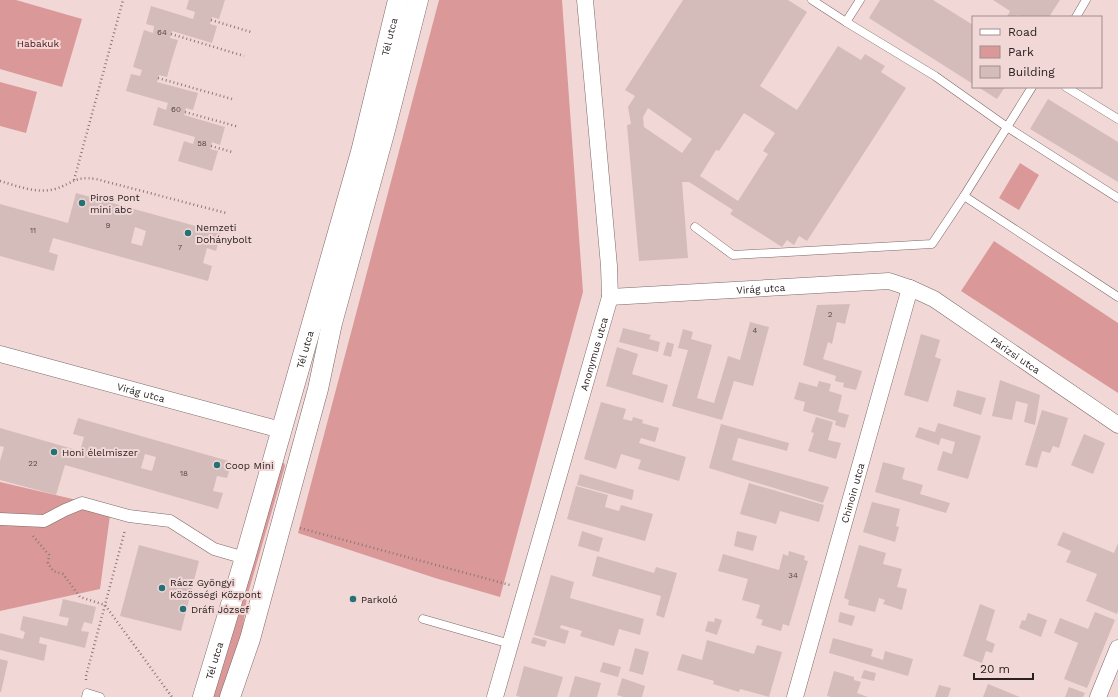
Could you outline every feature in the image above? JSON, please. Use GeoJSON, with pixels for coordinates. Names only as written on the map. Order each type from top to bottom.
{"type":"FeatureCollection","features":[{"type":"Feature","properties":{"kind":"street","name":"Tél utca"},"geometry":{"type":"LineString","coordinates":[[203,697],[245,558],[361,152],[398,0]]}},
{"type":"Feature","properties":{"kind":"street","name":"Tél utca"},"geometry":{"type":"LineString","coordinates":[[230,697],[250,639],[321,377],[332,323],[383,137],[418,0]]}},
{"type":"Feature","properties":{"kind":"street","name":"Anonymus utca"},"geometry":{"type":"LineString","coordinates":[[494,697],[610,297],[609,266],[585,0]]}},
{"type":"Feature","properties":{"kind":"street","name":"Virág utca"},"geometry":{"type":"LineString","coordinates":[[610,297],[889,281],[910,288]]}},
{"type":"Feature","properties":{"kind":"street","name":"Párizsi utca"},"geometry":{"type":"LineString","coordinates":[[910,288],[934,299],[1118,425]]}},
{"type":"Feature","properties":{"kind":"street","name":"Chinoin utca"},"geometry":{"type":"LineString","coordinates":[[795,697],[910,288]]}},
{"type":"Feature","properties":{"kind":"street","name":"Virág utca"},"geometry":{"type":"LineString","coordinates":[[0,354],[281,430]]}},
{"type":"Feature","properties":{"kind":"street"},"geometry":{"type":"LineString","coordinates":[[281,430],[304,437]]}},
{"type":"Feature","properties":{"kind":"street"},"geometry":{"type":"LineString","coordinates":[[0,519],[44,521],[82,503],[129,516],[170,521],[214,549],[245,558]]}},
{"type":"Feature","properties":{"kind":"street"},"geometry":{"type":"LineString","coordinates":[[1098,697],[1118,648]]}},
{"type":"Feature","properties":{"kind":"lane"},"geometry":{"type":"LineString","coordinates":[[812,0],[935,76],[1007,127],[1118,198]]}},
{"type":"Feature","properties":{"kind":"lane"},"geometry":{"type":"LineString","coordinates":[[846,22],[860,0]]}},
{"type":"Feature","properties":{"kind":"lane"},"geometry":{"type":"LineString","coordinates":[[1077,16],[1086,0]]}},
{"type":"Feature","properties":{"kind":"lane"},"geometry":{"type":"LineString","coordinates":[[695,227],[733,255],[932,244],[964,196],[1031,88]]}},
{"type":"Feature","properties":{"kind":"lane"},"geometry":{"type":"LineString","coordinates":[[1068,88],[1118,120]]}},
{"type":"Feature","properties":{"kind":"lane"},"geometry":{"type":"LineString","coordinates":[[964,196],[1118,297]]}},
{"type":"Feature","properties":{"kind":"lane"},"geometry":{"type":"LineString","coordinates":[[423,619],[510,644]]}},
{"type":"Feature","properties":{"kind":"lane"},"geometry":{"type":"LineString","coordinates":[[86,695],[100,697]]}},
{"type":"Feature","properties":{"kind":"path"},"geometry":{"type":"LineString","coordinates":[[74,180],[123,0]]}},
{"type":"Feature","properties":{"kind":"path"},"geometry":{"type":"LineString","coordinates":[[211,20],[251,32]]}},
{"type":"Feature","properties":{"kind":"path"},"geometry":{"type":"LineString","coordinates":[[171,34],[244,56]]}},
{"type":"Feature","properties":{"kind":"path"},"geometry":{"type":"LineString","coordinates":[[158,78],[232,99]]}},
{"type":"Feature","properties":{"kind":"path"},"geometry":{"type":"LineString","coordinates":[[185,112],[239,127]]}},
{"type":"Feature","properties":{"kind":"path"},"geometry":{"type":"LineString","coordinates":[[211,146],[232,152]]}},
{"type":"Feature","properties":{"kind":"path"},"geometry":{"type":"LineString","coordinates":[[0,181],[33,190],[44,190],[55,188],[74,180],[85,178],[96,179],[226,213]]}},
{"type":"Feature","properties":{"kind":"path"},"geometry":{"type":"LineString","coordinates":[[86,695],[86,676],[129,516]]}},
{"type":"Feature","properties":{"kind":"path"},"geometry":{"type":"LineString","coordinates":[[28,520],[34,538],[49,555],[48,563],[53,571],[62,574],[80,597],[105,605],[172,697]]}},
{"type":"Feature","properties":{"kind":"path"},"geometry":{"type":"LineString","coordinates":[[298,527],[525,589]]}},
{"type":"Feature","properties":{"kind":"green space","name":"Habakuk"},"geometry":{"type":"Polygon","coordinates":[[[0,0],[16,0],[82,19],[62,87],[0,69],[0,0]]]}},
{"type":"Feature","properties":{"kind":"green space"},"geometry":{"type":"Polygon","coordinates":[[[439,0],[562,0],[583,292],[500,597],[435,578],[298,533],[439,0]]]}},
{"type":"Feature","properties":{"kind":"green space"},"geometry":{"type":"Polygon","coordinates":[[[0,82],[37,92],[26,133],[0,126],[0,82]]]}},
{"type":"Feature","properties":{"kind":"green space"},"geometry":{"type":"Polygon","coordinates":[[[1020,163],[1039,175],[1019,210],[999,198],[1020,163]]]}},
{"type":"Feature","properties":{"kind":"green space"},"geometry":{"type":"Polygon","coordinates":[[[994,241],[1118,323],[1118,393],[961,291],[994,241]]]}},
{"type":"Feature","properties":{"kind":"green space"},"geometry":{"type":"Polygon","coordinates":[[[280,462],[284,463],[285,466],[247,597],[242,634],[226,697],[209,697],[280,462]]]}},
{"type":"Feature","properties":{"kind":"green space"},"geometry":{"type":"Polygon","coordinates":[[[0,482],[111,508],[100,589],[0,611],[0,482]]]}},
{"type":"Feature","properties":{"kind":"building"},"geometry":{"type":"Polygon","coordinates":[[[189,0],[225,0],[219,19],[212,17],[210,24],[217,26],[212,43],[172,31],[170,38],[178,40],[167,77],[159,75],[157,82],[198,93],[193,110],[186,108],[184,115],[225,127],[220,145],[212,142],[210,149],[218,151],[212,171],[178,161],[184,141],[193,144],[195,137],[153,125],[158,107],[166,110],[168,103],[126,91],[131,74],[140,76],[142,70],[133,67],[144,30],[153,33],[154,26],[146,24],[151,6],[193,19],[195,12],[186,9],[189,0]]]}},
{"type":"Feature","properties":{"kind":"building"},"geometry":{"type":"Polygon","coordinates":[[[683,0],[788,0],[807,12],[760,86],[797,110],[838,46],[861,60],[865,54],[885,66],[881,72],[906,88],[807,241],[799,236],[794,245],[787,240],[782,247],[730,214],[733,210],[689,182],[682,182],[688,258],[639,261],[627,125],[631,124],[628,107],[635,96],[625,90],[683,0]],[[648,108],[643,117],[644,127],[682,153],[692,139],[648,108]],[[744,113],[719,151],[716,150],[700,176],[738,201],[768,154],[763,151],[775,133],[744,113]]]}},
{"type":"Feature","properties":{"kind":"building"},"geometry":{"type":"Polygon","coordinates":[[[880,0],[933,0],[972,24],[972,83],[869,18],[880,0]]]}},
{"type":"Feature","properties":{"kind":"building"},"geometry":{"type":"Polygon","coordinates":[[[993,0],[1060,0],[1050,16],[1008,16],[1010,11],[993,0]]]}},
{"type":"Feature","properties":{"kind":"building"},"geometry":{"type":"Polygon","coordinates":[[[980,88],[1004,88],[997,99],[980,88]]]}},
{"type":"Feature","properties":{"kind":"building"},"geometry":{"type":"Polygon","coordinates":[[[1048,99],[1118,142],[1118,182],[1030,129],[1048,99]]]}},
{"type":"Feature","properties":{"kind":"building"},"geometry":{"type":"Polygon","coordinates":[[[76,193],[221,233],[216,251],[207,248],[203,263],[212,266],[208,281],[53,238],[49,252],[58,255],[54,271],[0,256],[0,204],[68,223],[76,193]],[[135,227],[131,243],[142,246],[146,231],[135,227]]]}},
{"type":"Feature","properties":{"kind":"building"},"geometry":{"type":"Polygon","coordinates":[[[850,304],[845,324],[837,322],[832,344],[828,342],[823,359],[862,371],[856,390],[843,387],[844,383],[835,381],[836,376],[803,365],[817,305],[850,304]]]}},
{"type":"Feature","properties":{"kind":"building"},"geometry":{"type":"Polygon","coordinates":[[[750,322],[769,327],[753,386],[734,381],[722,420],[672,406],[688,350],[678,348],[683,329],[693,332],[691,339],[712,345],[697,398],[714,403],[728,356],[740,360],[750,322]]]}},
{"type":"Feature","properties":{"kind":"building"},"geometry":{"type":"Polygon","coordinates":[[[623,328],[651,335],[649,339],[660,342],[658,352],[619,342],[623,328]]]}},
{"type":"Feature","properties":{"kind":"building"},"geometry":{"type":"Polygon","coordinates":[[[921,334],[940,340],[935,357],[941,359],[928,402],[904,395],[921,334]]]}},
{"type":"Feature","properties":{"kind":"building"},"geometry":{"type":"Polygon","coordinates":[[[667,342],[674,344],[671,357],[663,355],[667,342]]]}},
{"type":"Feature","properties":{"kind":"building"},"geometry":{"type":"Polygon","coordinates":[[[617,347],[638,354],[632,374],[668,385],[663,403],[606,386],[617,347]]]}},
{"type":"Feature","properties":{"kind":"building"},"geometry":{"type":"Polygon","coordinates":[[[1000,380],[1040,395],[1035,425],[1024,422],[1028,404],[1016,401],[1012,420],[992,416],[1000,380]]]}},
{"type":"Feature","properties":{"kind":"building"},"geometry":{"type":"Polygon","coordinates":[[[819,381],[831,384],[829,391],[842,395],[838,412],[849,415],[845,428],[835,425],[836,421],[803,411],[805,402],[794,399],[799,382],[817,387],[819,381]]]}},
{"type":"Feature","properties":{"kind":"building"},"geometry":{"type":"Polygon","coordinates":[[[957,390],[986,398],[981,415],[953,406],[957,390]]]}},
{"type":"Feature","properties":{"kind":"building"},"geometry":{"type":"Polygon","coordinates":[[[601,402],[626,409],[623,419],[632,421],[633,417],[643,420],[642,423],[659,428],[655,442],[641,438],[639,443],[686,457],[679,481],[638,469],[641,460],[621,454],[616,469],[584,459],[601,402]]]}},
{"type":"Feature","properties":{"kind":"building"},"geometry":{"type":"Polygon","coordinates":[[[1042,410],[1068,418],[1059,448],[1053,446],[1050,453],[1042,451],[1037,468],[1025,465],[1042,410]]]}},
{"type":"Feature","properties":{"kind":"building"},"geometry":{"type":"Polygon","coordinates":[[[816,417],[833,422],[828,440],[841,443],[836,459],[808,451],[814,433],[811,432],[816,417]]]}},
{"type":"Feature","properties":{"kind":"building"},"geometry":{"type":"Polygon","coordinates":[[[78,418],[232,462],[227,478],[217,476],[213,491],[223,493],[218,509],[65,465],[56,495],[0,480],[0,461],[4,447],[0,446],[0,428],[80,451],[84,437],[73,434],[78,418]],[[145,454],[141,468],[152,471],[156,457],[145,454]]]}},
{"type":"Feature","properties":{"kind":"building"},"geometry":{"type":"Polygon","coordinates":[[[938,423],[981,436],[968,479],[937,470],[943,451],[952,454],[955,442],[941,438],[939,445],[915,437],[919,427],[935,432],[938,423]]]}},
{"type":"Feature","properties":{"kind":"building"},"geometry":{"type":"Polygon","coordinates":[[[721,424],[789,443],[787,451],[738,438],[732,460],[829,487],[823,503],[709,468],[721,424]]]}},
{"type":"Feature","properties":{"kind":"building"},"geometry":{"type":"Polygon","coordinates":[[[1084,434],[1105,443],[1093,474],[1071,465],[1084,434]]]}},
{"type":"Feature","properties":{"kind":"building"},"geometry":{"type":"Polygon","coordinates":[[[883,462],[905,468],[902,479],[923,485],[920,494],[950,503],[946,513],[875,492],[883,462]]]}},
{"type":"Feature","properties":{"kind":"building"},"geometry":{"type":"Polygon","coordinates":[[[580,474],[634,490],[632,500],[577,485],[580,474]]]}},
{"type":"Feature","properties":{"kind":"building"},"geometry":{"type":"Polygon","coordinates":[[[749,483],[824,505],[819,522],[780,511],[776,524],[740,514],[749,483]]]}},
{"type":"Feature","properties":{"kind":"building"},"geometry":{"type":"Polygon","coordinates":[[[576,486],[608,495],[605,507],[619,511],[621,505],[653,514],[645,541],[567,519],[576,486]]]}},
{"type":"Feature","properties":{"kind":"building"},"geometry":{"type":"Polygon","coordinates":[[[872,502],[900,509],[896,526],[899,527],[895,542],[863,532],[872,502]]]}},
{"type":"Feature","properties":{"kind":"building"},"geometry":{"type":"Polygon","coordinates":[[[582,531],[603,538],[599,552],[578,546],[582,531]]]}},
{"type":"Feature","properties":{"kind":"building"},"geometry":{"type":"Polygon","coordinates":[[[737,531],[757,536],[753,551],[734,546],[737,531]]]}},
{"type":"Feature","properties":{"kind":"building"},"geometry":{"type":"Polygon","coordinates":[[[1063,532],[1114,553],[1118,543],[1117,614],[1086,601],[1097,574],[1066,562],[1071,551],[1057,545],[1063,532]]]}},
{"type":"Feature","properties":{"kind":"building"},"geometry":{"type":"Polygon","coordinates":[[[139,545],[199,561],[181,631],[120,616],[139,545]]]}},
{"type":"Feature","properties":{"kind":"building"},"geometry":{"type":"Polygon","coordinates":[[[859,545],[886,553],[883,564],[902,569],[897,587],[907,589],[902,610],[883,604],[885,600],[879,598],[875,612],[848,605],[849,600],[844,598],[859,545]]]}},
{"type":"Feature","properties":{"kind":"building"},"geometry":{"type":"Polygon","coordinates":[[[789,551],[805,556],[804,560],[808,561],[789,626],[783,624],[781,631],[761,625],[763,620],[756,618],[760,605],[742,600],[748,579],[718,571],[723,554],[779,570],[783,554],[788,556],[789,551]]]}},
{"type":"Feature","properties":{"kind":"building"},"geometry":{"type":"Polygon","coordinates":[[[597,556],[654,573],[656,567],[677,573],[664,618],[656,615],[661,596],[592,576],[597,556]]]}},
{"type":"Feature","properties":{"kind":"building"},"geometry":{"type":"Polygon","coordinates":[[[551,575],[574,582],[570,598],[644,619],[640,635],[619,629],[614,646],[580,636],[582,631],[561,625],[560,628],[569,631],[565,644],[534,635],[551,575]]]}},
{"type":"Feature","properties":{"kind":"building"},"geometry":{"type":"Polygon","coordinates":[[[63,599],[96,607],[92,624],[84,622],[81,631],[89,632],[85,648],[40,637],[39,643],[47,645],[44,661],[0,650],[0,633],[23,639],[25,632],[20,630],[23,616],[67,626],[69,618],[59,616],[63,599]]]}},
{"type":"Feature","properties":{"kind":"building"},"geometry":{"type":"Polygon","coordinates":[[[980,604],[995,610],[986,640],[995,644],[992,653],[986,651],[982,663],[963,656],[980,604]]]}},
{"type":"Feature","properties":{"kind":"building"},"geometry":{"type":"Polygon","coordinates":[[[840,612],[855,616],[852,626],[838,622],[840,612]]]}},
{"type":"Feature","properties":{"kind":"building"},"geometry":{"type":"Polygon","coordinates":[[[1095,612],[1115,620],[1087,688],[1064,679],[1078,643],[1054,633],[1060,618],[1088,629],[1095,612]]]}},
{"type":"Feature","properties":{"kind":"building"},"geometry":{"type":"Polygon","coordinates":[[[1028,613],[1047,620],[1041,637],[1019,628],[1022,620],[1025,621],[1028,613]]]}},
{"type":"Feature","properties":{"kind":"building"},"geometry":{"type":"Polygon","coordinates":[[[715,618],[722,620],[717,635],[705,631],[708,621],[714,622],[715,618]]]}},
{"type":"Feature","properties":{"kind":"building"},"geometry":{"type":"Polygon","coordinates":[[[533,637],[547,641],[545,647],[531,643],[533,637]]]}},
{"type":"Feature","properties":{"kind":"building"},"geometry":{"type":"Polygon","coordinates":[[[833,638],[873,649],[871,656],[883,660],[885,651],[913,659],[908,676],[829,653],[833,638]]]}},
{"type":"Feature","properties":{"kind":"building"},"geometry":{"type":"Polygon","coordinates":[[[707,640],[754,654],[757,645],[782,652],[769,697],[740,689],[739,692],[713,684],[714,681],[677,670],[682,654],[702,660],[707,640]]]}},
{"type":"Feature","properties":{"kind":"building"},"geometry":{"type":"Polygon","coordinates":[[[635,648],[649,652],[643,675],[629,671],[635,648]]]}},
{"type":"Feature","properties":{"kind":"building"},"geometry":{"type":"Polygon","coordinates":[[[0,659],[8,661],[1,692],[0,692],[0,659]]]}},
{"type":"Feature","properties":{"kind":"building"},"geometry":{"type":"Polygon","coordinates":[[[603,662],[621,667],[618,677],[600,672],[603,662]]]}},
{"type":"Feature","properties":{"kind":"building"},"geometry":{"type":"Polygon","coordinates":[[[524,666],[563,677],[557,697],[516,696],[524,666]]]}},
{"type":"Feature","properties":{"kind":"building"},"geometry":{"type":"Polygon","coordinates":[[[864,670],[876,673],[874,681],[861,678],[864,670]]]}},
{"type":"Feature","properties":{"kind":"building"},"geometry":{"type":"Polygon","coordinates":[[[834,671],[854,677],[854,680],[861,682],[857,693],[868,697],[827,696],[834,671]]]}},
{"type":"Feature","properties":{"kind":"building"},"geometry":{"type":"Polygon","coordinates":[[[575,676],[601,683],[597,697],[569,697],[575,676]]]}},
{"type":"Feature","properties":{"kind":"building"},"geometry":{"type":"Polygon","coordinates":[[[622,678],[645,686],[642,697],[623,697],[617,695],[622,678]]]}},
{"type":"Feature","properties":{"kind":"building"},"geometry":{"type":"Polygon","coordinates":[[[988,684],[1020,697],[983,697],[988,684]]]}},
{"type":"Feature","properties":{"kind":"building"},"geometry":{"type":"Polygon","coordinates":[[[939,685],[951,688],[948,697],[935,697],[939,685]]]}},
{"type":"Feature","properties":{"kind":"building"},"geometry":{"type":"Polygon","coordinates":[[[1069,687],[1085,693],[1083,697],[1065,697],[1069,687]]]}},
{"type":"Feature","properties":{"kind":"place","name":"Piros Pont mini abc"},"geometry":{"type":"Point","coordinates":[82,203]}},
{"type":"Feature","properties":{"kind":"place","name":"Nemzeti Dohánybolt"},"geometry":{"type":"Point","coordinates":[188,233]}},
{"type":"Feature","properties":{"kind":"place","name":"Honi élelmiszer"},"geometry":{"type":"Point","coordinates":[54,452]}},
{"type":"Feature","properties":{"kind":"place","name":"Coop Mini"},"geometry":{"type":"Point","coordinates":[217,465]}},
{"type":"Feature","properties":{"kind":"place","name":"Rácz Gyöngyi Közösségi Központ"},"geometry":{"type":"Point","coordinates":[162,588]}},
{"type":"Feature","properties":{"kind":"place","name":"Parkoló"},"geometry":{"type":"Point","coordinates":[353,599]}},
{"type":"Feature","properties":{"kind":"place","name":"Dráfi József"},"geometry":{"type":"Point","coordinates":[183,609]}}]}
